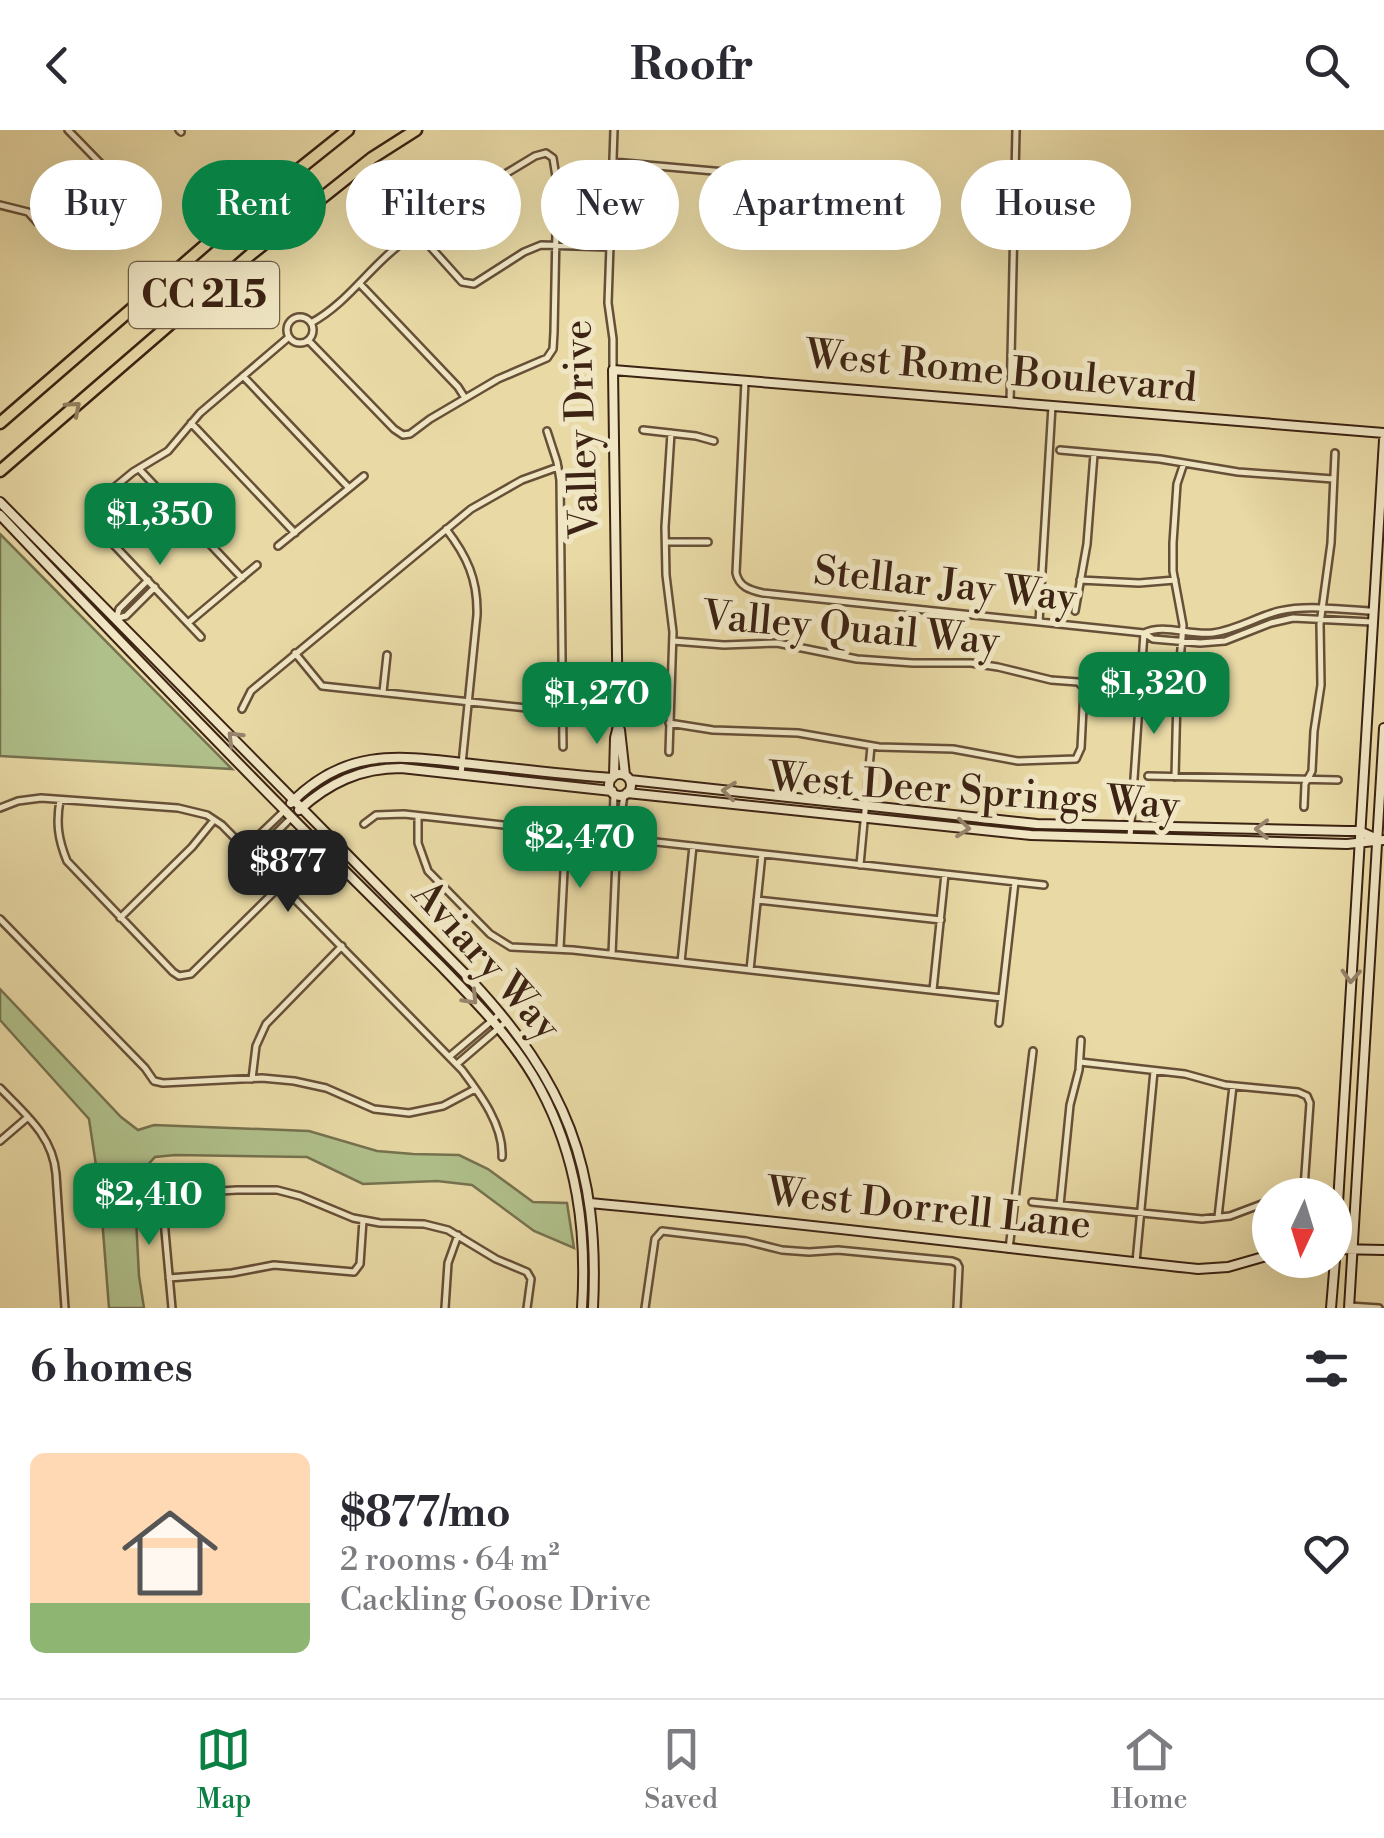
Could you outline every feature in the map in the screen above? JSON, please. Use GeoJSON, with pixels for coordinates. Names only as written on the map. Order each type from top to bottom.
{"type":"FeatureCollection","features":[{"type":"Feature","properties":{"kind":"highway","name":"CC 215"},"geometry":{"type":"LineString","coordinates":[[0,422],[224,229],[348,130]]}},
{"type":"Feature","properties":{"kind":"highway","name":"CC 215"},"geometry":{"type":"LineString","coordinates":[[0,471],[250,256],[372,158],[416,130]]}},
{"type":"Feature","properties":{"kind":"main road","name":"West Rome Boulevard"},"geometry":{"type":"LineString","coordinates":[[613,370],[1384,437]]}},
{"type":"Feature","properties":{"kind":"main road","name":"Valley Drive"},"geometry":{"type":"LineString","coordinates":[[613,370],[618,726],[610,785],[619,793]]}},
{"type":"Feature","properties":{"kind":"main road"},"geometry":{"type":"LineString","coordinates":[[1339,1178],[1384,437]]}},
{"type":"Feature","properties":{"kind":"main road","name":"Aviary Way"},"geometry":{"type":"LineString","coordinates":[[2,508],[303,807],[504,1017],[534,1057],[561,1104],[577,1146],[590,1203],[594,1244],[592,1308]]}},
{"type":"Feature","properties":{"kind":"main road","name":"Aviary Way"},"geometry":{"type":"LineString","coordinates":[[2,508],[108,626],[284,810],[492,1020],[527,1065],[568,1153],[580,1202],[584,1254],[582,1308]]}},
{"type":"Feature","properties":{"kind":"main road","name":"Valley Drive"},"geometry":{"type":"LineString","coordinates":[[618,726],[628,778]]}},
{"type":"Feature","properties":{"kind":"main road"},"geometry":{"type":"LineString","coordinates":[[1349,1307],[1381,839],[1384,728]]}},
{"type":"Feature","properties":{"kind":"main road"},"geometry":{"type":"LineString","coordinates":[[284,810],[332,771],[374,758],[406,756],[613,777]]}},
{"type":"Feature","properties":{"kind":"main road","name":"West Deer Springs Way"},"geometry":{"type":"LineString","coordinates":[[292,817],[332,784],[365,772],[401,768],[619,793],[866,812],[1037,824],[1360,832],[1381,839]]}},
{"type":"Feature","properties":{"kind":"main road","name":"West Deer Springs Way"},"geometry":{"type":"LineString","coordinates":[[613,777],[1004,833],[1359,844],[1381,839]]}},
{"type":"Feature","properties":{"kind":"main road"},"geometry":{"type":"LineString","coordinates":[[619,793],[631,787],[628,778]]}},
{"type":"Feature","properties":{"kind":"main road","name":"West Dorrell Lane"},"geometry":{"type":"LineString","coordinates":[[580,1202],[1214,1269],[1252,1262]]}},
{"type":"Feature","properties":{"kind":"main road"},"geometry":{"type":"LineString","coordinates":[[1353,1250],[1384,1250]]}},
{"type":"Feature","properties":{"kind":"main road"},"geometry":{"type":"LineString","coordinates":[[1332,1308],[1334,1278]]}},
{"type":"Feature","properties":{"kind":"street"},"geometry":{"type":"LineString","coordinates":[[0,205],[28,212],[44,224],[100,182],[102,164],[68,130]]}},
{"type":"Feature","properties":{"kind":"street","name":"Valley Drive"},"geometry":{"type":"LineString","coordinates":[[613,160],[614,130]]}},
{"type":"Feature","properties":{"kind":"street"},"geometry":{"type":"LineString","coordinates":[[1010,402],[1016,130]]}},
{"type":"Feature","properties":{"kind":"street"},"geometry":{"type":"LineString","coordinates":[[521,164],[546,153],[554,160]]}},
{"type":"Feature","properties":{"kind":"street"},"geometry":{"type":"LineString","coordinates":[[433,250],[468,284],[479,282],[541,245]]}},
{"type":"Feature","properties":{"kind":"street"},"geometry":{"type":"LineString","coordinates":[[311,323],[332,310],[394,250]]}},
{"type":"Feature","properties":{"kind":"street"},"geometry":{"type":"LineString","coordinates":[[308,340],[394,430],[410,434],[498,379],[551,354],[555,250]]}},
{"type":"Feature","properties":{"kind":"street","name":"Valley Drive"},"geometry":{"type":"LineString","coordinates":[[609,250],[613,370]]}},
{"type":"Feature","properties":{"kind":"street"},"geometry":{"type":"LineString","coordinates":[[360,284],[465,398]]}},
{"type":"Feature","properties":{"kind":"street"},"geometry":{"type":"LineString","coordinates":[[303,317],[311,323],[308,340],[297,342],[289,337],[287,328],[294,318],[303,317]]}},
{"type":"Feature","properties":{"kind":"street"},"geometry":{"type":"LineString","coordinates":[[201,637],[96,527],[91,509],[116,484],[168,451],[191,423],[289,337]]}},
{"type":"Feature","properties":{"kind":"street"},"geometry":{"type":"LineString","coordinates":[[243,376],[348,488]]}},
{"type":"Feature","properties":{"kind":"street","name":"Stellar Jay Way"},"geometry":{"type":"LineString","coordinates":[[745,380],[736,572],[747,589],[1144,634]]}},
{"type":"Feature","properties":{"kind":"street"},"geometry":{"type":"LineString","coordinates":[[1039,622],[1052,406]]}},
{"type":"Feature","properties":{"kind":"street"},"geometry":{"type":"LineString","coordinates":[[191,423],[295,533]]}},
{"type":"Feature","properties":{"kind":"street"},"geometry":{"type":"LineString","coordinates":[[642,430],[714,441]]}},
{"type":"Feature","properties":{"kind":"street"},"geometry":{"type":"LineString","coordinates":[[547,431],[558,467],[564,747]]}},
{"type":"Feature","properties":{"kind":"street"},"geometry":{"type":"LineString","coordinates":[[669,752],[673,641],[665,542],[671,434]]}},
{"type":"Feature","properties":{"kind":"street"},"geometry":{"type":"LineString","coordinates":[[1060,450],[1333,479]]}},
{"type":"Feature","properties":{"kind":"street"},"geometry":{"type":"LineString","coordinates":[[1304,807],[1321,685],[1321,618],[1336,453]]}},
{"type":"Feature","properties":{"kind":"street"},"geometry":{"type":"LineString","coordinates":[[1075,611],[1094,454]]}},
{"type":"Feature","properties":{"kind":"street"},"geometry":{"type":"LineString","coordinates":[[1174,777],[1183,632],[1173,561],[1174,520],[1177,484],[1184,463]]}},
{"type":"Feature","properties":{"kind":"street"},"geometry":{"type":"LineString","coordinates":[[242,709],[250,691],[446,528],[492,496],[558,467]]}},
{"type":"Feature","properties":{"kind":"street"},"geometry":{"type":"LineString","coordinates":[[139,469],[242,578]]}},
{"type":"Feature","properties":{"kind":"street"},"geometry":{"type":"LineString","coordinates":[[278,546],[364,476]]}},
{"type":"Feature","properties":{"kind":"street"},"geometry":{"type":"LineString","coordinates":[[446,528],[467,559],[477,594],[461,774]]}},
{"type":"Feature","properties":{"kind":"street"},"geometry":{"type":"LineString","coordinates":[[665,542],[708,542]]}},
{"type":"Feature","properties":{"kind":"street"},"geometry":{"type":"LineString","coordinates":[[188,623],[257,566]]}},
{"type":"Feature","properties":{"kind":"street"},"geometry":{"type":"LineString","coordinates":[[116,619],[119,609],[148,580]]}},
{"type":"Feature","properties":{"kind":"street"},"geometry":{"type":"LineString","coordinates":[[1080,580],[1139,584],[1175,580]]}},
{"type":"Feature","properties":{"kind":"street"},"geometry":{"type":"LineString","coordinates":[[108,626],[126,616],[155,587]]}},
{"type":"Feature","properties":{"kind":"street"},"geometry":{"type":"LineString","coordinates":[[1144,634],[1153,628],[1208,634],[1301,608],[1372,612]]}},
{"type":"Feature","properties":{"kind":"street"},"geometry":{"type":"LineString","coordinates":[[1144,634],[1153,639],[1200,643],[1225,640],[1282,620],[1304,617],[1372,622]]}},
{"type":"Feature","properties":{"kind":"street"},"geometry":{"type":"LineString","coordinates":[[1130,838],[1144,634]]}},
{"type":"Feature","properties":{"kind":"street","name":"Valley Quail Way"},"geometry":{"type":"LineString","coordinates":[[673,641],[724,645],[777,643],[871,660],[971,663],[1082,684],[1082,748],[1076,758],[1018,761],[953,748],[871,746]]}},
{"type":"Feature","properties":{"kind":"street"},"geometry":{"type":"LineString","coordinates":[[296,654],[322,686],[536,709],[563,708]]}},
{"type":"Feature","properties":{"kind":"street"},"geometry":{"type":"LineString","coordinates":[[382,692],[387,655]]}},
{"type":"Feature","properties":{"kind":"street"},"geometry":{"type":"LineString","coordinates":[[669,723],[724,731],[774,731],[871,746],[860,864]]}},
{"type":"Feature","properties":{"kind":"street"},"geometry":{"type":"LineString","coordinates":[[1148,776],[1338,780]]}},
{"type":"Feature","properties":{"kind":"street"},"geometry":{"type":"LineString","coordinates":[[612,954],[616,838],[613,822],[619,793]]}},
{"type":"Feature","properties":{"kind":"street"},"geometry":{"type":"LineString","coordinates":[[0,808],[31,799],[178,808],[207,815],[232,833],[457,1064],[500,1135],[502,1157]]}},
{"type":"Feature","properties":{"kind":"street"},"geometry":{"type":"LineString","coordinates":[[60,800],[59,840],[67,861],[173,972],[191,974],[282,884]]}},
{"type":"Feature","properties":{"kind":"street"},"geometry":{"type":"LineString","coordinates":[[250,852],[252,842],[284,810]]}},
{"type":"Feature","properties":{"kind":"street"},"geometry":{"type":"LineString","coordinates":[[364,824],[376,815],[418,816],[1044,885]]}},
{"type":"Feature","properties":{"kind":"street"},"geometry":{"type":"LineString","coordinates":[[418,816],[418,843],[428,871],[480,925],[510,947],[560,948],[1002,998]]}},
{"type":"Feature","properties":{"kind":"street"},"geometry":{"type":"LineString","coordinates":[[250,852],[258,850],[292,817]]}},
{"type":"Feature","properties":{"kind":"street"},"geometry":{"type":"LineString","coordinates":[[120,918],[214,820]]}},
{"type":"Feature","properties":{"kind":"street"},"geometry":{"type":"LineString","coordinates":[[525,866],[528,828]]}},
{"type":"Feature","properties":{"kind":"street"},"geometry":{"type":"LineString","coordinates":[[560,948],[566,832]]}},
{"type":"Feature","properties":{"kind":"street"},"geometry":{"type":"LineString","coordinates":[[680,962],[693,846]]}},
{"type":"Feature","properties":{"kind":"street"},"geometry":{"type":"LineString","coordinates":[[750,970],[762,854]]}},
{"type":"Feature","properties":{"kind":"street"},"geometry":{"type":"LineString","coordinates":[[934,990],[946,874]]}},
{"type":"Feature","properties":{"kind":"street"},"geometry":{"type":"LineString","coordinates":[[998,1022],[1015,882]]}},
{"type":"Feature","properties":{"kind":"street"},"geometry":{"type":"LineString","coordinates":[[757,900],[941,920]]}},
{"type":"Feature","properties":{"kind":"street"},"geometry":{"type":"LineString","coordinates":[[0,920],[154,1081],[252,1078],[305,1082],[374,1108],[396,1112],[434,1110],[475,1090]]}},
{"type":"Feature","properties":{"kind":"street"},"geometry":{"type":"LineString","coordinates":[[252,1078],[254,1053],[262,1031],[342,946]]}},
{"type":"Feature","properties":{"kind":"street"},"geometry":{"type":"LineString","coordinates":[[450,1056],[492,1020],[504,1017]]}},
{"type":"Feature","properties":{"kind":"street"},"geometry":{"type":"LineString","coordinates":[[457,1064],[499,1028],[504,1017]]}},
{"type":"Feature","properties":{"kind":"street"},"geometry":{"type":"LineString","coordinates":[[1060,1204],[1081,1040]]}},
{"type":"Feature","properties":{"kind":"street"},"geometry":{"type":"LineString","coordinates":[[1009,1249],[1033,1051]]}},
{"type":"Feature","properties":{"kind":"street"},"geometry":{"type":"LineString","coordinates":[[1080,1062],[1194,1076],[1219,1084],[1307,1096],[1310,1104],[1305,1178]]}},
{"type":"Feature","properties":{"kind":"street"},"geometry":{"type":"LineString","coordinates":[[1136,1262],[1154,1071]]}},
{"type":"Feature","properties":{"kind":"street"},"geometry":{"type":"LineString","coordinates":[[1218,1218],[1232,1086]]}},
{"type":"Feature","properties":{"kind":"street"},"geometry":{"type":"LineString","coordinates":[[0,1088],[42,1132],[56,1164],[65,1308]]}},
{"type":"Feature","properties":{"kind":"street"},"geometry":{"type":"LineString","coordinates":[[0,1141],[28,1117]]}},
{"type":"Feature","properties":{"kind":"street"},"geometry":{"type":"LineString","coordinates":[[172,1308],[160,1208],[166,1197],[173,1193],[237,1190],[278,1190],[363,1220],[437,1226],[527,1272],[531,1279],[527,1308]]}},
{"type":"Feature","properties":{"kind":"street"},"geometry":{"type":"LineString","coordinates":[[1032,1202],[1196,1219],[1218,1218],[1252,1208]]}},
{"type":"Feature","properties":{"kind":"street"},"geometry":{"type":"LineString","coordinates":[[169,1278],[274,1266],[347,1273],[357,1270],[360,1264],[363,1220]]}},
{"type":"Feature","properties":{"kind":"street"},"geometry":{"type":"LineString","coordinates":[[645,1308],[655,1239],[662,1230],[782,1250],[849,1250],[952,1261],[958,1265],[957,1308]]}},
{"type":"Feature","properties":{"kind":"street"},"geometry":{"type":"LineString","coordinates":[[445,1308],[449,1257],[458,1235]]}},
{"type":"Feature","properties":{"kind":"street"},"geometry":{"type":"LineString","coordinates":[[1349,1307],[1379,1308]]}},
{"type":"Feature","properties":{"kind":"green space"},"geometry":{"type":"Polygon","coordinates":[[[0,534],[232,769],[0,756],[0,534]]]}},
{"type":"Feature","properties":{"kind":"green space"},"geometry":{"type":"Polygon","coordinates":[[[0,989],[121,1117],[138,1130],[154,1125],[309,1131],[377,1151],[459,1155],[488,1169],[533,1202],[567,1203],[574,1248],[534,1231],[472,1185],[437,1181],[363,1184],[307,1157],[155,1157],[134,1180],[144,1308],[109,1308],[100,1192],[89,1119],[0,1020],[0,989]]]}}]}
